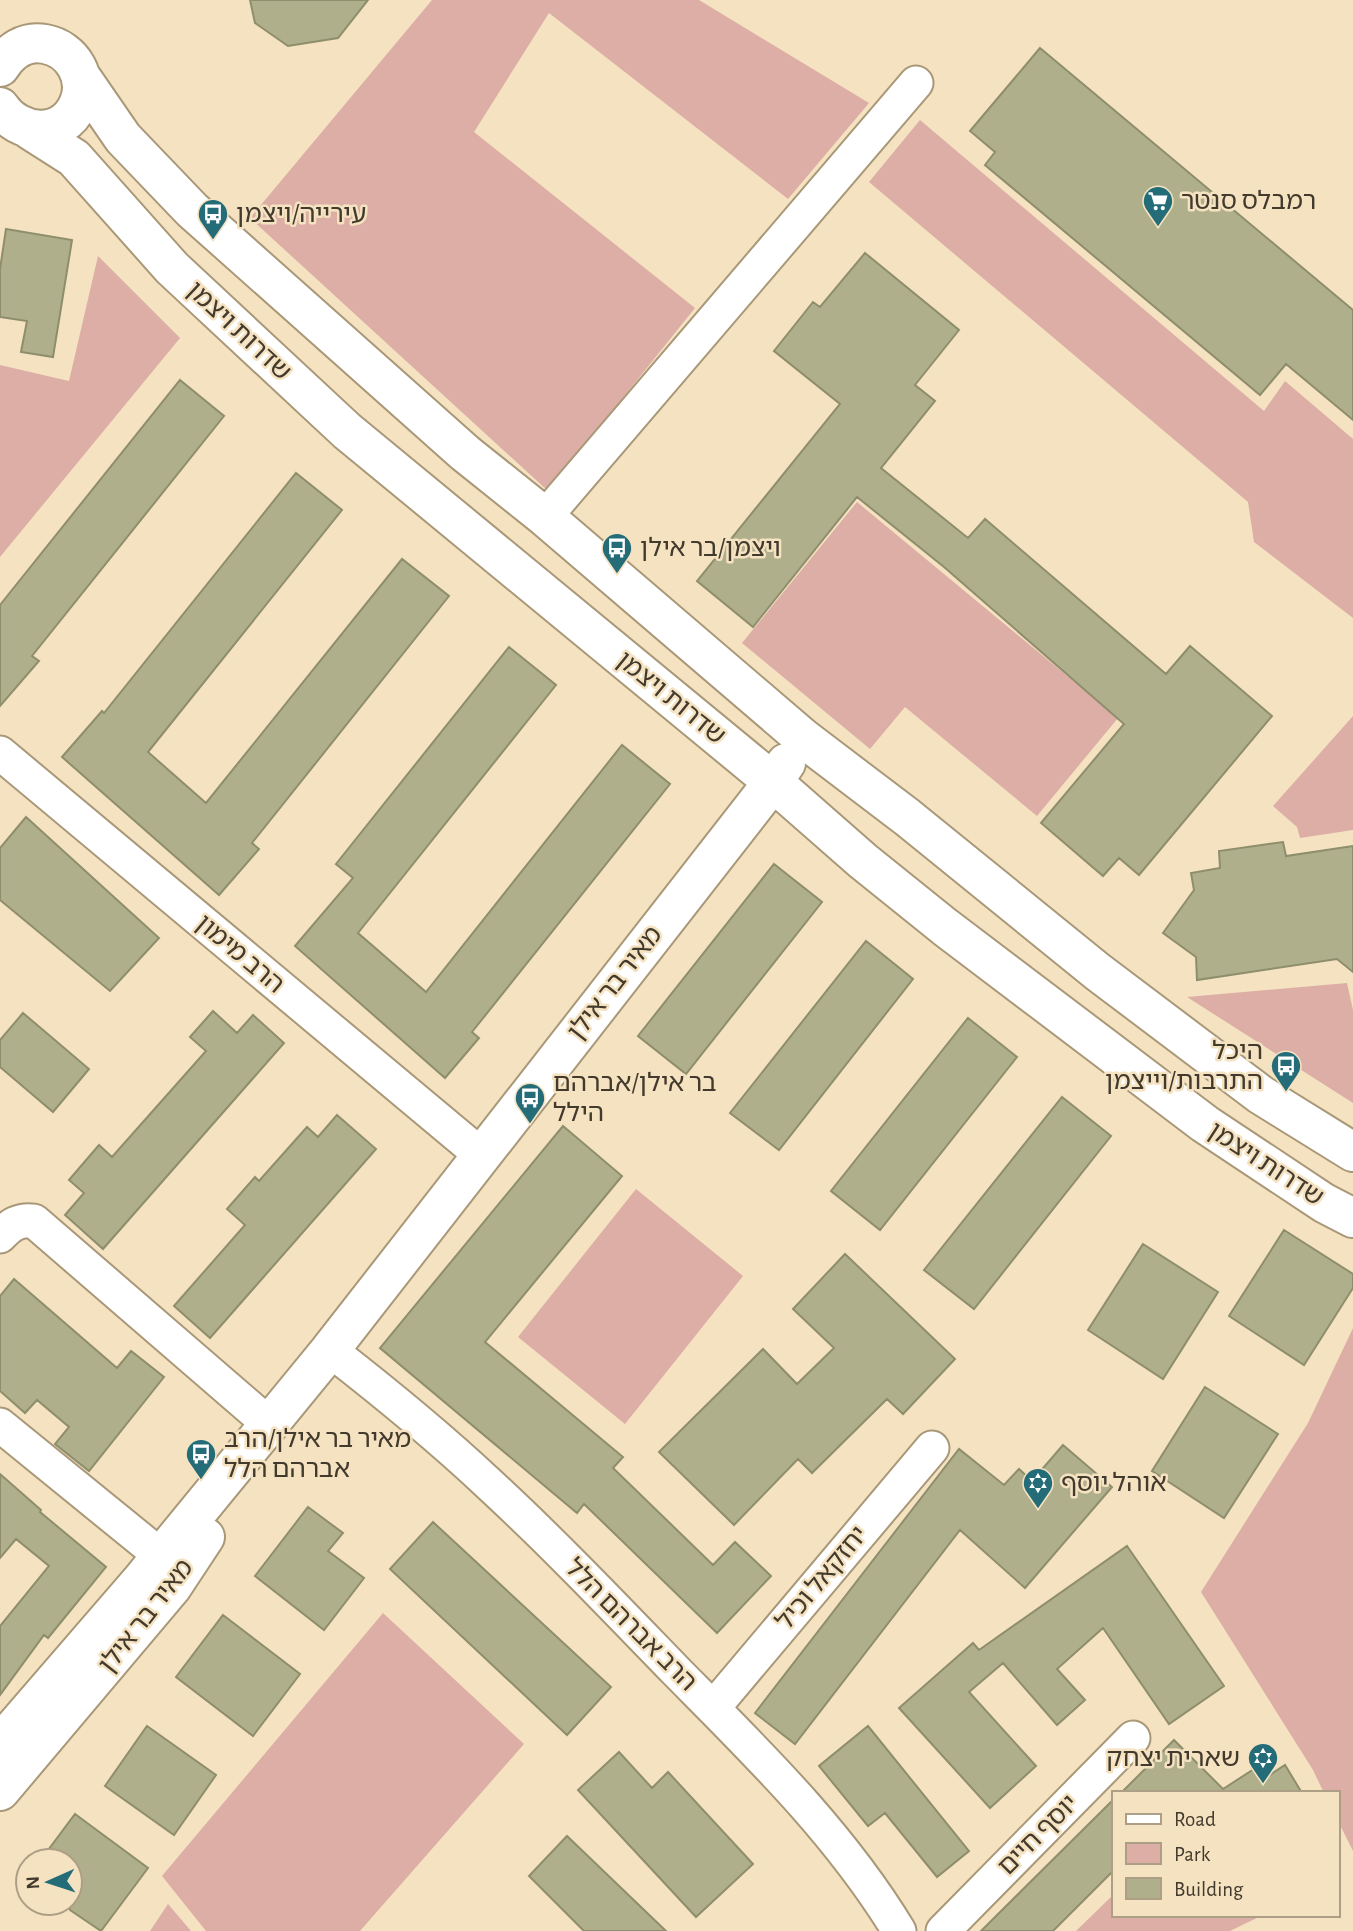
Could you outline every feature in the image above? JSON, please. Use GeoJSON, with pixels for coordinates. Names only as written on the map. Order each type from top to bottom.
{"type":"FeatureCollection","features":[{"type":"Feature","properties":{"kind":"main road","name":"שדרות ויצמן"},"geometry":{"type":"LineString","coordinates":[[10,48],[41,43],[63,51],[78,67],[81,77],[123,138],[192,210],[465,453],[545,517],[803,737],[907,817],[978,877],[1261,1095],[1353,1152]]}},
{"type":"Feature","properties":{"kind":"main road"},"geometry":{"type":"LineString","coordinates":[[30,130],[59,126],[70,117],[78,105],[82,91],[81,77]]}},
{"type":"Feature","properties":{"kind":"main road","name":"שדרות ויצמן"},"geometry":{"type":"LineString","coordinates":[[0,107],[6,117],[17,125],[30,130],[74,158],[172,268],[346,431],[773,782],[863,861],[945,927],[1205,1124],[1324,1203],[1353,1218]]}},
{"type":"Feature","properties":{"kind":"main road","name":"מאיר בר אילן"},"geometry":{"type":"LineString","coordinates":[[0,1744],[161,1556],[330,1350],[773,782],[803,737]]}},
{"type":"Feature","properties":{"kind":"main road","name":"מאיר בר אילן"},"geometry":{"type":"LineString","coordinates":[[0,1791],[172,1587],[234,1492],[270,1425]]}},
{"type":"Feature","properties":{"kind":"street"},"geometry":{"type":"LineString","coordinates":[[545,517],[916,83]]}},
{"type":"Feature","properties":{"kind":"street","name":"הרב מימון"},"geometry":{"type":"LineString","coordinates":[[0,753],[481,1155]]}},
{"type":"Feature","properties":{"kind":"street"},"geometry":{"type":"LineString","coordinates":[[0,1236],[9,1227],[23,1220],[34,1221],[270,1425]]}},
{"type":"Feature","properties":{"kind":"street","name":"הרב אברהם הלל"},"geometry":{"type":"LineString","coordinates":[[330,1350],[394,1399],[488,1482],[576,1568],[805,1803],[848,1858],[899,1931]]}},
{"type":"Feature","properties":{"kind":"street"},"geometry":{"type":"LineString","coordinates":[[0,1425],[161,1556]]}},
{"type":"Feature","properties":{"kind":"street","name":"יחזקאל וכיל"},"geometry":{"type":"LineString","coordinates":[[713,1708],[932,1448]]}},
{"type":"Feature","properties":{"kind":"street","name":"יוסף חיים"},"geometry":{"type":"LineString","coordinates":[[943,1931],[1133,1738]]}},
{"type":"Feature","properties":{"kind":"green space"},"geometry":{"type":"Polygon","coordinates":[[[432,0],[699,0],[869,103],[788,199],[549,13],[474,132],[695,308],[548,491],[250,218],[432,0]]]}},
{"type":"Feature","properties":{"kind":"green space"},"geometry":{"type":"Polygon","coordinates":[[[920,120],[1264,411],[1285,381],[1353,439],[1353,618],[1254,542],[1248,502],[869,182],[920,120]]]}},
{"type":"Feature","properties":{"kind":"green space"},"geometry":{"type":"Polygon","coordinates":[[[98,256],[180,338],[0,557],[0,365],[69,381],[98,256]]]}},
{"type":"Feature","properties":{"kind":"green space"},"geometry":{"type":"Polygon","coordinates":[[[857,502],[1118,718],[1037,816],[905,707],[870,749],[742,643],[857,502]]]}},
{"type":"Feature","properties":{"kind":"green space"},"geometry":{"type":"Polygon","coordinates":[[[1353,716],[1353,830],[1300,838],[1297,827],[1273,806],[1353,716]]]}},
{"type":"Feature","properties":{"kind":"green space"},"geometry":{"type":"Polygon","coordinates":[[[1347,983],[1353,1010],[1353,1103],[1187,997],[1347,983]]]}},
{"type":"Feature","properties":{"kind":"green space"},"geometry":{"type":"Polygon","coordinates":[[[636,1189],[743,1276],[625,1424],[518,1337],[636,1189]]]}},
{"type":"Feature","properties":{"kind":"green space"},"geometry":{"type":"Polygon","coordinates":[[[1353,1328],[1353,1851],[1339,1823],[1339,1791],[1323,1791],[1313,1770],[1201,1592],[1308,1423],[1353,1328]]]}},
{"type":"Feature","properties":{"kind":"green space"},"geometry":{"type":"Polygon","coordinates":[[[383,1613],[524,1744],[360,1931],[206,1931],[162,1876],[383,1613]]]}},
{"type":"Feature","properties":{"kind":"green space"},"geometry":{"type":"Polygon","coordinates":[[[1112,1896],[1112,1917],[1259,1917],[1230,1931],[1076,1931],[1112,1896]]]}},
{"type":"Feature","properties":{"kind":"green space"},"geometry":{"type":"Polygon","coordinates":[[[168,1904],[191,1931],[150,1931],[168,1904]]]}},
{"type":"Feature","properties":{"kind":"building"},"geometry":{"type":"Polygon","coordinates":[[[250,0],[368,0],[338,38],[288,46],[255,23],[250,0]]]}},
{"type":"Feature","properties":{"kind":"building","name":"רמבלס סנטר"},"geometry":{"type":"Polygon","coordinates":[[[1040,48],[1353,310],[1353,420],[1286,364],[1260,395],[985,165],[995,152],[970,131],[1040,48]]]}},
{"type":"Feature","properties":{"kind":"building"},"geometry":{"type":"Polygon","coordinates":[[[6,229],[72,240],[53,357],[21,352],[27,321],[0,317],[0,269],[6,229]]]}},
{"type":"Feature","properties":{"kind":"building"},"geometry":{"type":"Polygon","coordinates":[[[865,253],[959,330],[915,385],[935,401],[881,468],[968,538],[985,519],[1166,674],[1190,646],[1272,716],[1139,875],[1119,858],[1103,876],[1041,823],[1124,724],[944,567],[857,497],[753,627],[697,581],[840,404],[774,351],[813,302],[820,307],[865,253]]]}},
{"type":"Feature","properties":{"kind":"building"},"geometry":{"type":"Polygon","coordinates":[[[180,380],[224,416],[32,656],[39,661],[0,706],[0,605],[180,380]]]}},
{"type":"Feature","properties":{"kind":"building"},"geometry":{"type":"Polygon","coordinates":[[[296,473],[342,510],[148,752],[206,803],[402,559],[449,596],[252,843],[259,849],[219,895],[62,757],[102,711],[104,713],[296,473]]]}},
{"type":"Feature","properties":{"kind":"building"},"geometry":{"type":"Polygon","coordinates":[[[509,647],[556,685],[358,933],[426,992],[622,745],[670,784],[472,1032],[479,1038],[445,1078],[295,946],[353,878],[336,864],[509,647]]]}},
{"type":"Feature","properties":{"kind":"building"},"geometry":{"type":"Polygon","coordinates":[[[26,817],[159,938],[110,991],[0,900],[0,848],[26,817]]]}},
{"type":"Feature","properties":{"kind":"building"},"geometry":{"type":"Polygon","coordinates":[[[1283,842],[1286,856],[1353,846],[1353,972],[1337,959],[1197,980],[1196,957],[1163,933],[1194,890],[1191,873],[1220,868],[1219,851],[1283,842]]]}},
{"type":"Feature","properties":{"kind":"building"},"geometry":{"type":"Polygon","coordinates":[[[774,864],[822,902],[686,1074],[638,1036],[774,864]]]}},
{"type":"Feature","properties":{"kind":"building"},"geometry":{"type":"Polygon","coordinates":[[[866,941],[913,979],[779,1150],[730,1113],[866,941]]]}},
{"type":"Feature","properties":{"kind":"building"},"geometry":{"type":"Polygon","coordinates":[[[213,1011],[237,1033],[253,1015],[284,1043],[103,1249],[65,1215],[84,1193],[69,1180],[99,1145],[112,1157],[206,1051],[190,1037],[213,1011]]]}},
{"type":"Feature","properties":{"kind":"building"},"geometry":{"type":"Polygon","coordinates":[[[23,1013],[89,1069],[53,1112],[0,1067],[0,1040],[23,1013]]]}},
{"type":"Feature","properties":{"kind":"building"},"geometry":{"type":"Polygon","coordinates":[[[968,1018],[1017,1057],[880,1230],[831,1191],[968,1018]]]}},
{"type":"Feature","properties":{"kind":"building"},"geometry":{"type":"Polygon","coordinates":[[[1062,1097],[1111,1136],[974,1309],[924,1270],[1062,1097]]]}},
{"type":"Feature","properties":{"kind":"building"},"geometry":{"type":"Polygon","coordinates":[[[337,1115],[376,1149],[210,1338],[174,1306],[245,1225],[227,1209],[255,1177],[259,1181],[307,1127],[318,1137],[337,1115]]]}},
{"type":"Feature","properties":{"kind":"building"},"geometry":{"type":"Polygon","coordinates":[[[563,1126],[622,1176],[485,1342],[623,1457],[613,1468],[713,1565],[735,1542],[771,1576],[717,1633],[584,1504],[577,1513],[380,1348],[563,1126]]]}},
{"type":"Feature","properties":{"kind":"building"},"geometry":{"type":"Polygon","coordinates":[[[1284,1230],[1353,1274],[1353,1288],[1304,1365],[1229,1316],[1284,1230]]]}},
{"type":"Feature","properties":{"kind":"building"},"geometry":{"type":"Polygon","coordinates":[[[1143,1244],[1218,1292],[1163,1379],[1088,1330],[1143,1244]]]}},
{"type":"Feature","properties":{"kind":"building"},"geometry":{"type":"Polygon","coordinates":[[[845,1254],[955,1359],[903,1414],[887,1399],[812,1473],[798,1459],[734,1525],[659,1452],[763,1349],[797,1384],[834,1348],[793,1309],[845,1254]]]}},
{"type":"Feature","properties":{"kind":"building"},"geometry":{"type":"Polygon","coordinates":[[[14,1279],[117,1368],[131,1351],[164,1377],[89,1471],[55,1444],[69,1427],[37,1400],[25,1413],[0,1391],[0,1296],[14,1279]]]}},
{"type":"Feature","properties":{"kind":"building"},"geometry":{"type":"Polygon","coordinates":[[[1205,1387],[1278,1434],[1224,1518],[1152,1471],[1205,1387]]]}},
{"type":"Feature","properties":{"kind":"building"},"geometry":{"type":"Polygon","coordinates":[[[1063,1445],[1112,1487],[1025,1588],[960,1530],[795,1744],[755,1713],[959,1449],[1004,1485],[1019,1469],[1032,1481],[1063,1445]]]}},
{"type":"Feature","properties":{"kind":"building"},"geometry":{"type":"Polygon","coordinates":[[[0,1474],[41,1510],[40,1512],[106,1567],[48,1638],[44,1635],[0,1695],[0,1626],[49,1566],[16,1539],[0,1558],[0,1474]]]}},
{"type":"Feature","properties":{"kind":"building"},"geometry":{"type":"Polygon","coordinates":[[[308,1507],[343,1533],[328,1551],[364,1578],[324,1630],[255,1576],[308,1507]]]}},
{"type":"Feature","properties":{"kind":"building"},"geometry":{"type":"Polygon","coordinates":[[[433,1522],[611,1687],[567,1735],[390,1569],[433,1522]]]}},
{"type":"Feature","properties":{"kind":"building"},"geometry":{"type":"Polygon","coordinates":[[[1127,1546],[1224,1686],[1169,1724],[1103,1628],[1057,1669],[1085,1700],[1057,1725],[1003,1663],[969,1692],[1036,1766],[990,1808],[899,1708],[973,1643],[979,1650],[1127,1546]]]}},
{"type":"Feature","properties":{"kind":"building"},"geometry":{"type":"Polygon","coordinates":[[[223,1615],[300,1674],[253,1736],[176,1677],[223,1615]]]}},
{"type":"Feature","properties":{"kind":"building"},"geometry":{"type":"Polygon","coordinates":[[[147,1726],[216,1775],[174,1835],[105,1786],[147,1726]]]}},
{"type":"Feature","properties":{"kind":"building"},"geometry":{"type":"Polygon","coordinates":[[[868,1726],[969,1851],[937,1877],[885,1813],[868,1826],[819,1766],[868,1726]]]}},
{"type":"Feature","properties":{"kind":"building"},"geometry":{"type":"Polygon","coordinates":[[[1174,1740],[1223,1789],[1257,1767],[1265,1778],[1285,1765],[1301,1791],[1123,1791],[1174,1740]]]}},
{"type":"Feature","properties":{"kind":"building"},"geometry":{"type":"Polygon","coordinates":[[[619,1752],[652,1788],[668,1772],[753,1864],[696,1917],[578,1790],[619,1752]]]}},
{"type":"Feature","properties":{"kind":"building"},"geometry":{"type":"Polygon","coordinates":[[[1112,1801],[1112,1872],[1053,1931],[981,1931],[1112,1801]]]}},
{"type":"Feature","properties":{"kind":"building"},"geometry":{"type":"Polygon","coordinates":[[[75,1814],[148,1868],[101,1931],[80,1917],[84,1917],[84,1847],[50,1847],[75,1814]]]}},
{"type":"Feature","properties":{"kind":"building"},"geometry":{"type":"Polygon","coordinates":[[[567,1836],[666,1931],[584,1931],[529,1876],[567,1836]]]}},
{"type":"Feature","properties":{"kind":"place","name":"רמבלס סנטר"},"geometry":{"type":"Point","coordinates":[1158,228]}},
{"type":"Feature","properties":{"kind":"place","name":"עירייה/ויצמן"},"geometry":{"type":"Point","coordinates":[213,241]}},
{"type":"Feature","properties":{"kind":"place","name":"ויצמן/בר אילן"},"geometry":{"type":"Point","coordinates":[617,575]}},
{"type":"Feature","properties":{"kind":"place","name":"היכל התרבות/וייצמן"},"geometry":{"type":"Point","coordinates":[1286,1093]}},
{"type":"Feature","properties":{"kind":"place","name":"בר אילן/אברהם הילל"},"geometry":{"type":"Point","coordinates":[530,1125]}},
{"type":"Feature","properties":{"kind":"place","name":"מאיר בר אילן/הרב אברהם הלל"},"geometry":{"type":"Point","coordinates":[201,1481]}},
{"type":"Feature","properties":{"kind":"place","name":"אוהל יוסף"},"geometry":{"type":"Point","coordinates":[1038,1510]}},
{"type":"Feature","properties":{"kind":"place","name":"שארית יצחק"},"geometry":{"type":"Point","coordinates":[1263,1785]}}]}
